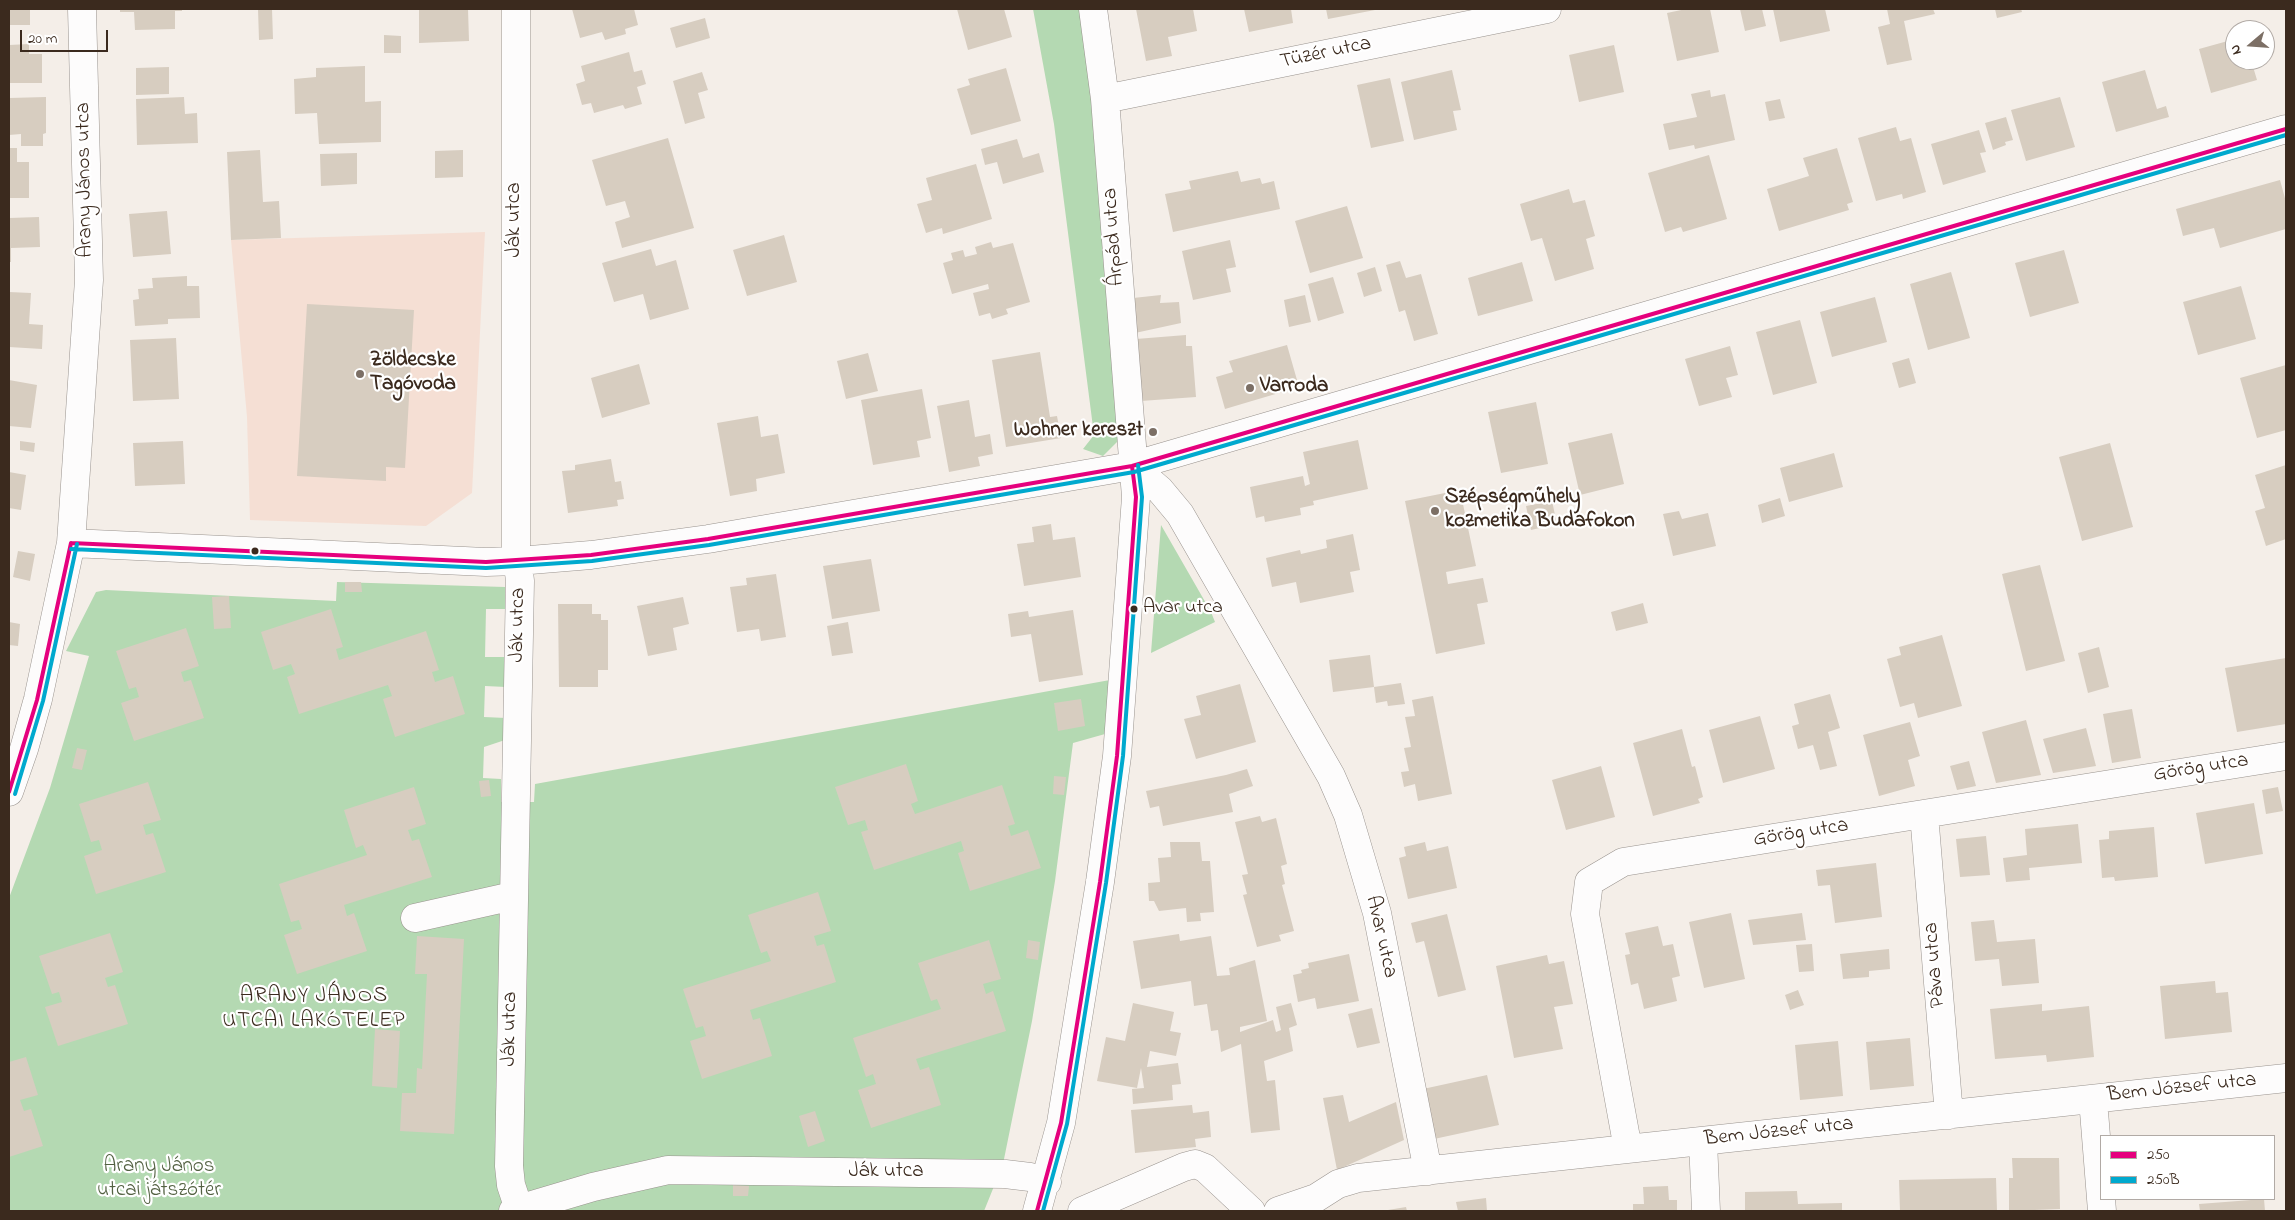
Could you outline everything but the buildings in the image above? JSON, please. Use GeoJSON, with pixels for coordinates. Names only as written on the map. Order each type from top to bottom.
{"type":"FeatureCollection","features":[{"type":"Feature","properties":{"kind":"street","name":"Arany János utca"},"geometry":{"type":"LineString","coordinates":[[9,792],[24,749],[38,699],[71,543],[88,280],[82,9]]}},
{"type":"Feature","properties":{"kind":"street","name":"Ják utca"},"geometry":{"type":"LineString","coordinates":[[516,9],[518,561],[520,581],[509,1166],[516,1210],[593,1186],[668,1170],[1005,1174],[1030,1177],[1047,1182]]}},
{"type":"Feature","properties":{"kind":"street","name":"Árpád utca"},"geometry":{"type":"LineString","coordinates":[[1041,1210],[1063,1113],[1100,882],[1117,756],[1136,497],[1132,466],[1105,99],[1093,9]]}},
{"type":"Feature","properties":{"kind":"street","name":"Tüzér utca"},"geometry":{"type":"LineString","coordinates":[[1105,99],[1547,9]]}},
{"type":"Feature","properties":{"kind":"street"},"geometry":{"type":"LineString","coordinates":[[71,543],[486,562],[518,561],[591,555],[708,539],[1132,466],[2286,129]]}},
{"type":"Feature","properties":{"kind":"street","name":"Avar utca"},"geometry":{"type":"LineString","coordinates":[[1132,466],[1160,490],[1180,514],[1331,776],[1348,815],[1377,913],[1428,1171]]}},
{"type":"Feature","properties":{"kind":"street","name":"Görög utca"},"geometry":{"type":"LineString","coordinates":[[1628,1149],[1585,914],[1588,882],[1623,862],[2286,756]]}},
{"type":"Feature","properties":{"kind":"street","name":"Páva utca"},"geometry":{"type":"LineString","coordinates":[[1924,814],[1949,1115]]}},
{"type":"Feature","properties":{"kind":"street"},"geometry":{"type":"LineString","coordinates":[[415,918],[513,896]]}},
{"type":"Feature","properties":{"kind":"street","name":"Bem József utca"},"geometry":{"type":"LineString","coordinates":[[1289,1209],[1316,1198],[1338,1184],[1358,1178],[2286,1078]]}},
{"type":"Feature","properties":{"kind":"street"},"geometry":{"type":"LineString","coordinates":[[2093,1099],[2100,1186]]}},
{"type":"Feature","properties":{"kind":"street"},"geometry":{"type":"LineString","coordinates":[[1703,1141],[1706,1211]]}},
{"type":"Feature","properties":{"kind":"street"},"geometry":{"type":"LineString","coordinates":[[1082,1211],[1195,1164],[1205,1168],[1251,1211]]}},
{"type":"Feature","properties":{"kind":"shaded area","name":"Zöldecske Tagóvoda"},"geometry":{"type":"Polygon","coordinates":[[[485,232],[472,493],[426,526],[250,520],[247,417],[231,240],[485,232]]]}},
{"type":"Feature","properties":{"kind":"green space"},"geometry":{"type":"Polygon","coordinates":[[[1033,9],[1079,9],[1097,101],[1123,436],[1103,456],[1083,449],[1094,435],[1054,124],[1033,9]]]}},
{"type":"Feature","properties":{"kind":"green space"},"geometry":{"type":"Polygon","coordinates":[[[1161,525],[1215,622],[1151,653],[1161,525]]]}},
{"type":"Feature","properties":{"kind":"green space","name":"Arany János utcai játszótér"},"geometry":{"type":"Polygon","coordinates":[[[337,582],[505,587],[505,609],[486,609],[485,657],[507,657],[506,687],[485,686],[484,717],[506,718],[505,740],[484,747],[483,778],[501,779],[501,802],[534,802],[535,784],[1110,680],[1105,734],[1073,743],[1055,881],[1032,1021],[1003,1164],[984,1211],[9,1211],[9,898],[50,788],[89,656],[66,651],[96,592],[106,590],[336,601],[337,582]]]}},
{"type":"Feature","properties":{"kind":"transit line","name":"250"},"geometry":{"type":"LineString","coordinates":[[71,543],[486,562],[591,555],[708,539],[1132,466],[2286,129]]}},
{"type":"Feature","properties":{"kind":"transit line","name":"250B"},"geometry":{"type":"LineString","coordinates":[[71,549],[486,568],[592,561],[709,545],[1134,472],[2286,135]]}},
{"type":"Feature","properties":{"kind":"transit line","name":"250B"},"geometry":{"type":"LineString","coordinates":[[1043,1211],[1067,1124],[1106,883],[1123,756],[1142,497],[1138,465]]}},
{"type":"Feature","properties":{"kind":"transit line","name":"250"},"geometry":{"type":"LineString","coordinates":[[1037,1211],[1061,1123],[1100,882],[1117,756],[1136,497],[1132,466]]}},
{"type":"Feature","properties":{"kind":"transit line","name":"250"},"geometry":{"type":"LineString","coordinates":[[9,792],[37,700],[71,543]]}},
{"type":"Feature","properties":{"kind":"transit line","name":"250B"},"geometry":{"type":"LineString","coordinates":[[15,794],[43,701],[77,544]]}},
{"type":"Feature","properties":{"kind":"place","name":"Zöldecske Tagóvoda"},"geometry":{"type":"Point","coordinates":[360,374]}},
{"type":"Feature","properties":{"kind":"place","name":"Varroda"},"geometry":{"type":"Point","coordinates":[1250,388]}},
{"type":"Feature","properties":{"kind":"place","name":"Wohner kereszt"},"geometry":{"type":"Point","coordinates":[1153,432]}},
{"type":"Feature","properties":{"kind":"place","name":"Szépségműhely kozmetika Budafokon"},"geometry":{"type":"Point","coordinates":[1435,511]}},
{"type":"Feature","properties":{"kind":"place","name":"Avar utca"},"geometry":{"type":"Point","coordinates":[1134,609]}},
{"type":"Feature","properties":{"kind":"district","name":"ARANY JÁNOS UTCAI LAKÓTELEP"},"geometry":{"type":"Point","coordinates":[314,1010]}}]}
